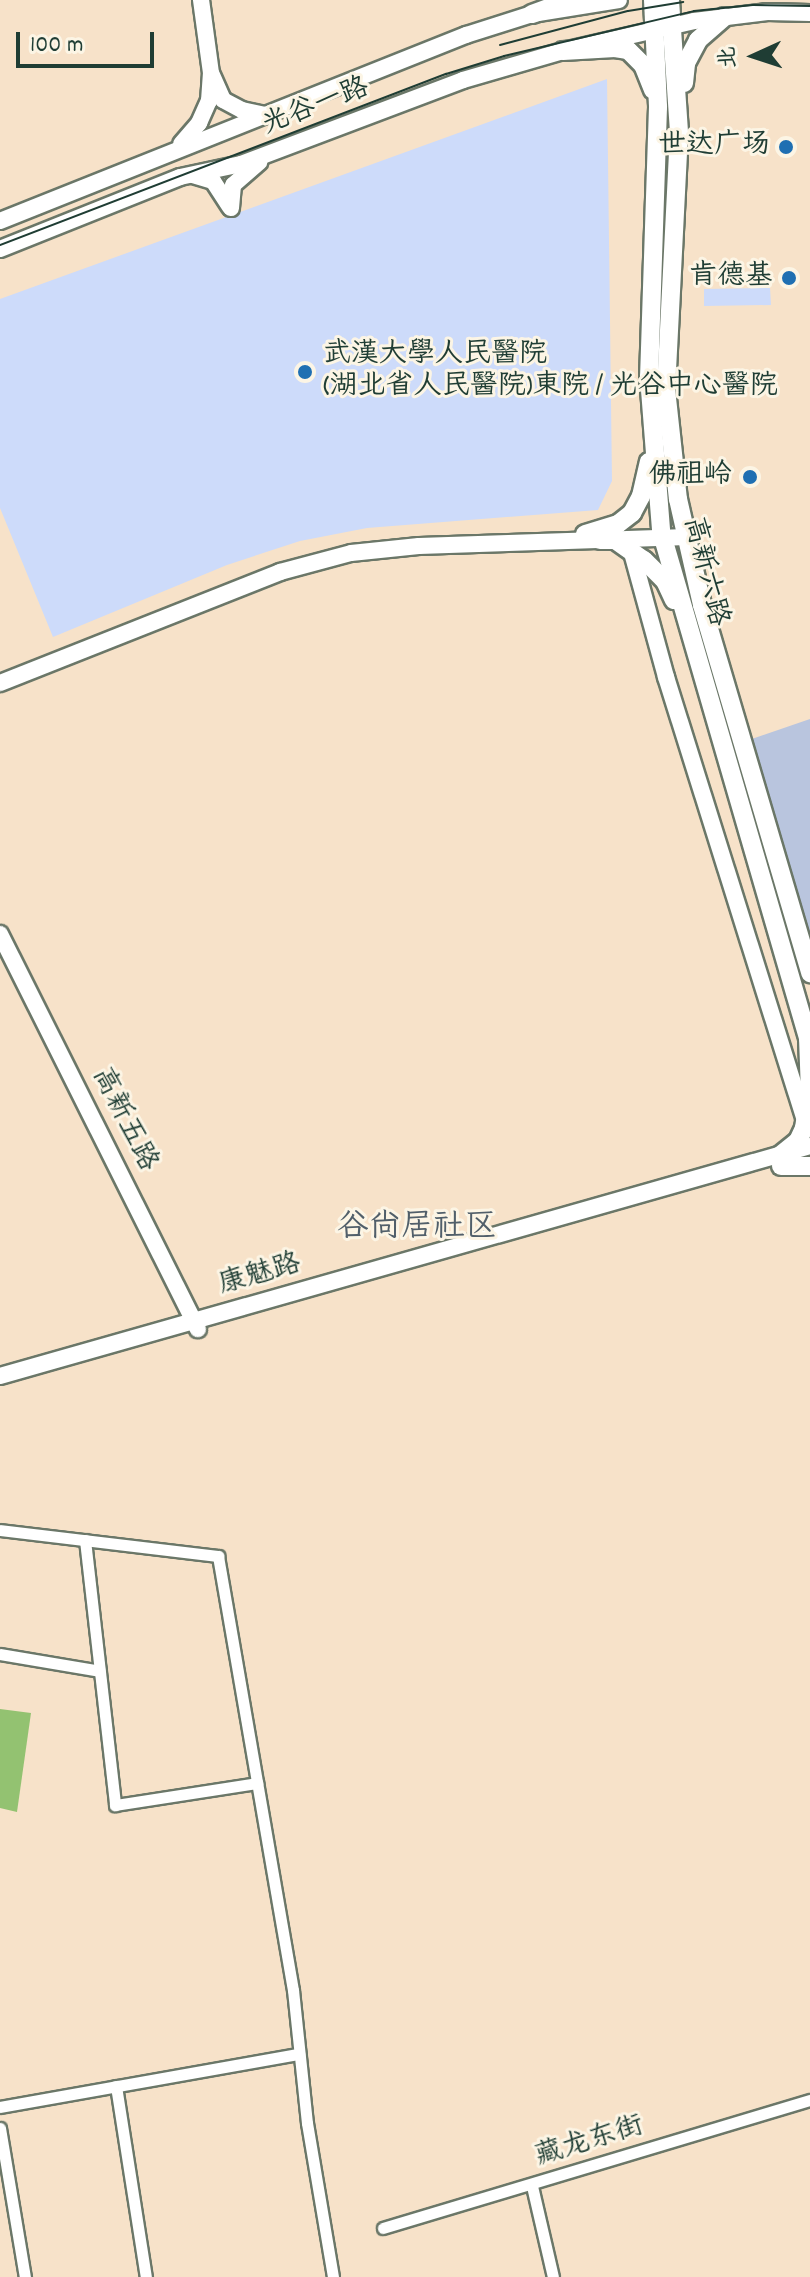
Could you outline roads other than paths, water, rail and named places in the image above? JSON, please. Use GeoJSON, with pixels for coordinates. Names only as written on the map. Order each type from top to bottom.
{"type":"FeatureCollection","features":[{"type":"Feature","properties":{"kind":"main road"},"geometry":{"type":"LineString","coordinates":[[178,148],[199,123],[209,101],[211,73],[201,0]]}},
{"type":"Feature","properties":{"kind":"main road"},"geometry":{"type":"LineString","coordinates":[[532,14],[570,0]]}},
{"type":"Feature","properties":{"kind":"main road","name":"光谷一路"},"geometry":{"type":"LineString","coordinates":[[0,221],[466,35],[532,14],[619,0]]}},
{"type":"Feature","properties":{"kind":"main road","name":"高新六路"},"geometry":{"type":"LineString","coordinates":[[653,0],[664,28],[679,133],[666,389],[669,435],[702,605],[810,973]]}},
{"type":"Feature","properties":{"kind":"main road","name":"高新六路"},"geometry":{"type":"LineString","coordinates":[[670,0],[664,28],[658,107],[649,377],[662,534],[809,1042],[810,1092],[805,1121]]}},
{"type":"Feature","properties":{"kind":"main road","name":"光谷一路"},"geometry":{"type":"LineString","coordinates":[[0,249],[180,177],[268,155],[448,85],[563,51],[724,17],[767,12],[810,13]]}},
{"type":"Feature","properties":{"kind":"main road"},"geometry":{"type":"LineString","coordinates":[[679,133],[686,63],[698,40],[724,17]]}},
{"type":"Feature","properties":{"kind":"main road"},"geometry":{"type":"LineString","coordinates":[[563,51],[628,50],[643,65],[658,107]]}},
{"type":"Feature","properties":{"kind":"main road"},"geometry":{"type":"LineString","coordinates":[[211,73],[223,100],[242,110],[268,115]]}},
{"type":"Feature","properties":{"kind":"main road"},"geometry":{"type":"LineString","coordinates":[[180,177],[197,174],[213,181],[231,208],[233,185],[268,155]]}},
{"type":"Feature","properties":{"kind":"main road"},"geometry":{"type":"LineString","coordinates":[[592,537],[632,513],[648,473],[653,432]]}},
{"type":"Feature","properties":{"kind":"main road"},"geometry":{"type":"LineString","coordinates":[[0,683],[280,572],[351,553],[419,546],[686,533]]}},
{"type":"Feature","properties":{"kind":"main road"},"geometry":{"type":"LineString","coordinates":[[0,676],[278,565],[350,546],[418,540],[592,537],[615,540],[631,549],[665,581],[687,624]]}},
{"type":"Feature","properties":{"kind":"main road"},"geometry":{"type":"LineString","coordinates":[[631,549],[666,677],[805,1121],[798,1141],[780,1161]]}},
{"type":"Feature","properties":{"kind":"main road","name":"高新五路"},"geometry":{"type":"LineString","coordinates":[[0,934],[197,1326]]}},
{"type":"Feature","properties":{"kind":"main road","name":"康魅路"},"geometry":{"type":"LineString","coordinates":[[780,1161],[810,1146]]}},
{"type":"Feature","properties":{"kind":"main road","name":"康魅路"},"geometry":{"type":"LineString","coordinates":[[0,1386],[197,1326],[780,1161],[810,1158]]}},
{"type":"Feature","properties":{"kind":"main road"},"geometry":{"type":"LineString","coordinates":[[780,1161],[810,1166]]}},
{"type":"Feature","properties":{"kind":"main road","name":"康魅路"},"geometry":{"type":"LineString","coordinates":[[0,1376],[197,1326]]}},
{"type":"Feature","properties":{"kind":"street"},"geometry":{"type":"LineString","coordinates":[[0,1530],[218,1556],[293,1990],[299,2054],[333,2277]]}},
{"type":"Feature","properties":{"kind":"street"},"geometry":{"type":"LineString","coordinates":[[85,1540],[115,1805],[257,1783]]}},
{"type":"Feature","properties":{"kind":"street"},"geometry":{"type":"LineString","coordinates":[[0,1654],[100,1671]]}},
{"type":"Feature","properties":{"kind":"street"},"geometry":{"type":"LineString","coordinates":[[0,2107],[299,2054]]}},
{"type":"Feature","properties":{"kind":"street"},"geometry":{"type":"LineString","coordinates":[[116,2086],[146,2277]]}},
{"type":"Feature","properties":{"kind":"street","name":"藏龙东街"},"geometry":{"type":"LineString","coordinates":[[383,2228],[532,2186],[810,2100]]}},
{"type":"Feature","properties":{"kind":"street"},"geometry":{"type":"LineString","coordinates":[[0,2128],[25,2277]]}},
{"type":"Feature","properties":{"kind":"street"},"geometry":{"type":"LineString","coordinates":[[532,2186],[553,2277]]}},
{"type":"Feature","properties":{"kind":"tram line"},"geometry":{"type":"LineString","coordinates":[[500,45],[628,11],[683,2]]}},
{"type":"Feature","properties":{"kind":"tram line"},"geometry":{"type":"LineString","coordinates":[[0,245],[446,74],[504,56],[694,11],[753,5],[810,6]]}},
{"type":"Feature","properties":{"kind":"place","name":"世达广场"},"geometry":{"type":"Point","coordinates":[786,147]}},
{"type":"Feature","properties":{"kind":"place","name":"肯德基"},"geometry":{"type":"Point","coordinates":[789,278]}},
{"type":"Feature","properties":{"kind":"place","name":"武漢大學人民醫院 (湖北省人民醫院)東院 / 光谷中心醫院"},"geometry":{"type":"Point","coordinates":[305,372]}},
{"type":"Feature","properties":{"kind":"place","name":"佛祖岭"},"geometry":{"type":"Point","coordinates":[750,477]}},
{"type":"Feature","properties":{"kind":"district","name":"谷尚居社区"},"geometry":{"type":"Point","coordinates":[417,1229]}}]}
